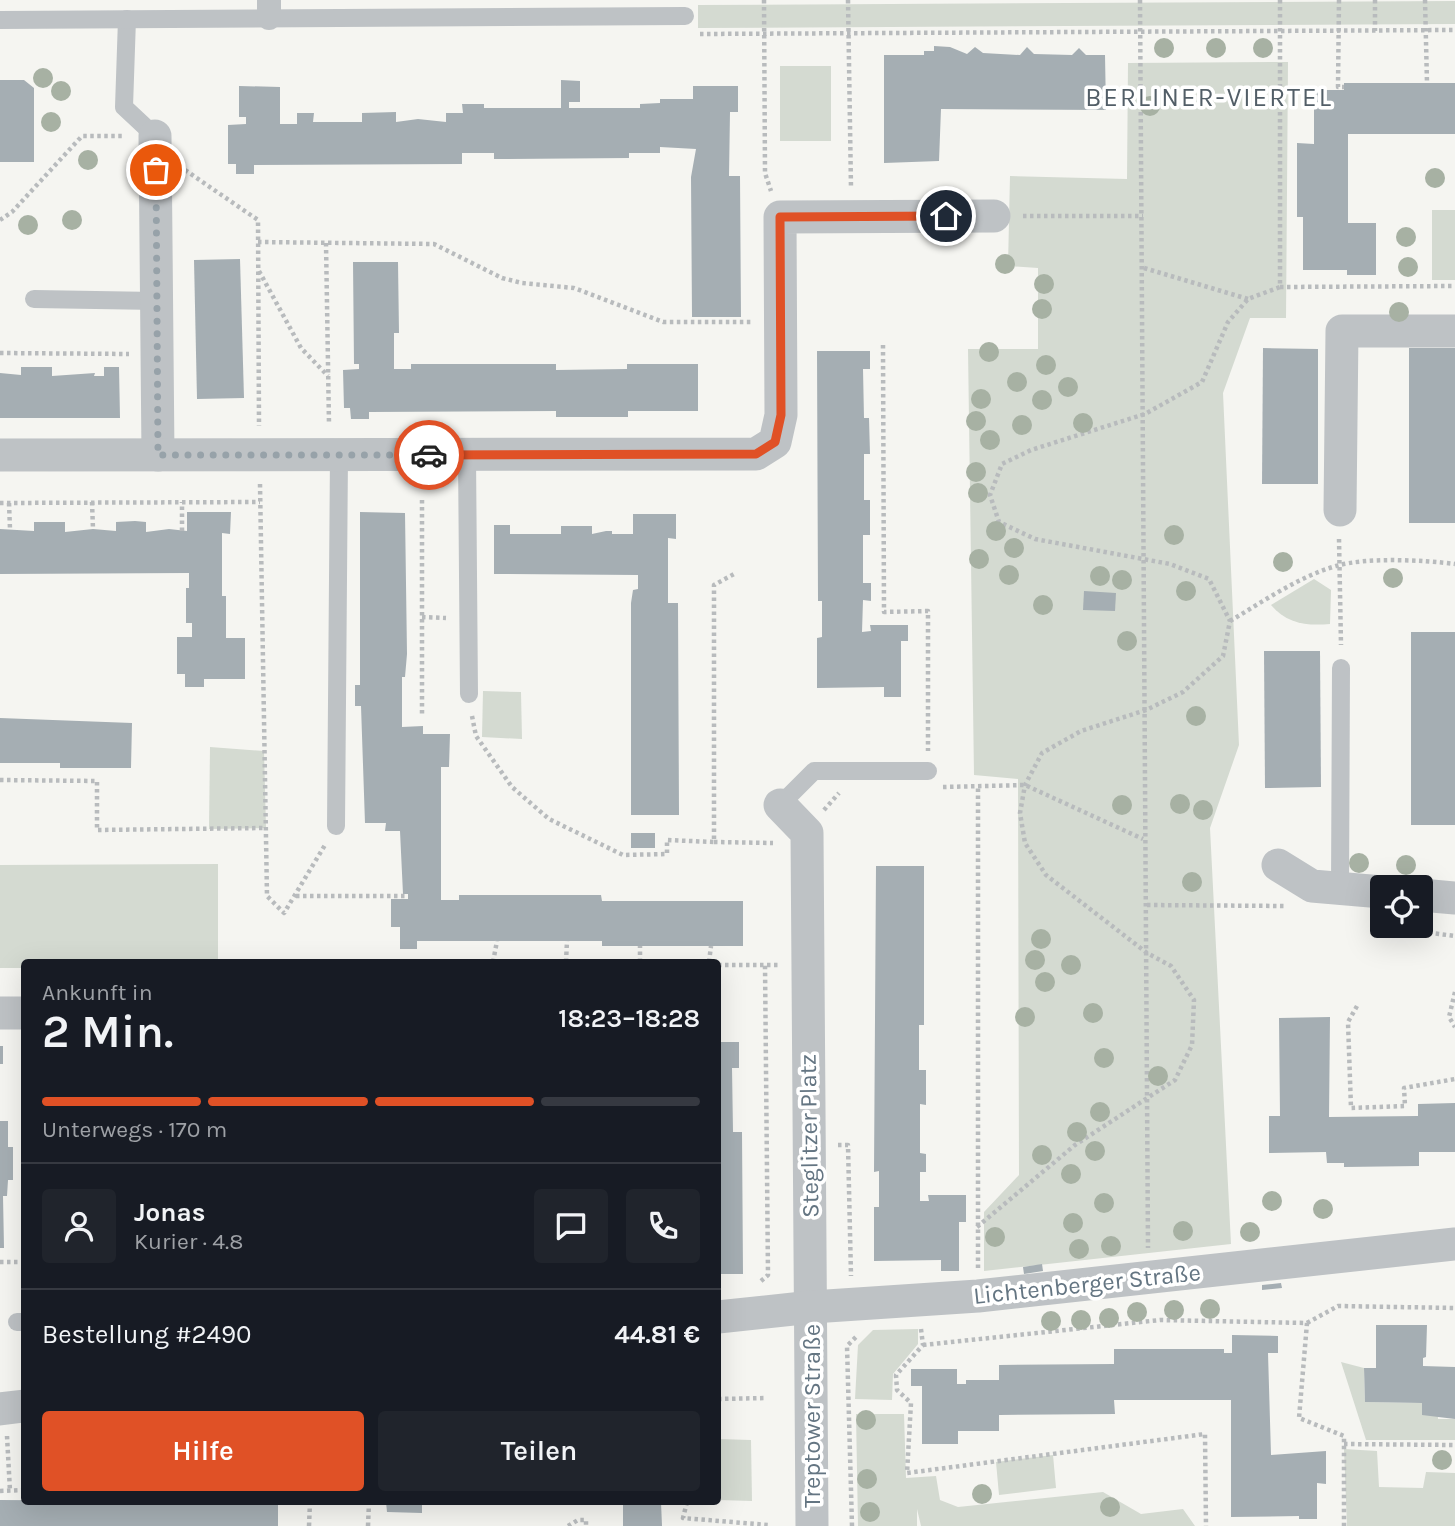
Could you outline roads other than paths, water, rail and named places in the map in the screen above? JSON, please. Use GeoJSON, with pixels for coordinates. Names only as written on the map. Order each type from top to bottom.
{"type":"FeatureCollection","features":[{"type":"Feature","properties":{"kind":"street"},"geometry":{"type":"LineString","coordinates":[[155,136],[158,455]]}},
{"type":"Feature","properties":{"kind":"street"},"geometry":{"type":"LineString","coordinates":[[0,455],[756,454],[775,442],[781,415],[779,322],[788,285],[780,217],[994,216]]}},
{"type":"Feature","properties":{"kind":"street"},"geometry":{"type":"LineString","coordinates":[[1340,510],[1342,331],[1455,331]]}},
{"type":"Feature","properties":{"kind":"street","name":"Steglitzer Platz"},"geometry":{"type":"LineString","coordinates":[[780,805],[816,827],[807,965],[812,1307]]}},
{"type":"Feature","properties":{"kind":"street"},"geometry":{"type":"LineString","coordinates":[[1278,864],[1312,886],[1370,891]]}},
{"type":"Feature","properties":{"kind":"street"},"geometry":{"type":"LineString","coordinates":[[1433,896],[1455,898]]}},
{"type":"Feature","properties":{"kind":"street"},"geometry":{"type":"LineString","coordinates":[[0,1013],[21,1013]]}},
{"type":"Feature","properties":{"kind":"street","name":"Lichtenberger Straße"},"geometry":{"type":"LineString","coordinates":[[721,1317],[812,1307],[978,1296],[1455,1244]]}},
{"type":"Feature","properties":{"kind":"street","name":"Treptower Straße"},"geometry":{"type":"LineString","coordinates":[[812,1307],[812,1526]]}},
{"type":"Feature","properties":{"kind":"street"},"geometry":{"type":"LineString","coordinates":[[0,1409],[21,1406]]}},
{"type":"Feature","properties":{"kind":"lane"},"geometry":{"type":"LineString","coordinates":[[0,20],[127,19],[269,9],[685,16]]}},
{"type":"Feature","properties":{"kind":"lane"},"geometry":{"type":"LineString","coordinates":[[127,19],[124,107],[155,136]]}},
{"type":"Feature","properties":{"kind":"lane"},"geometry":{"type":"LineString","coordinates":[[34,299],[157,301]]}},
{"type":"Feature","properties":{"kind":"lane"},"geometry":{"type":"LineString","coordinates":[[334,455],[336,826]]}},
{"type":"Feature","properties":{"kind":"lane"},"geometry":{"type":"LineString","coordinates":[[467,455],[469,694]]}},
{"type":"Feature","properties":{"kind":"lane"},"geometry":{"type":"LineString","coordinates":[[1340,889],[1342,668]]}},
{"type":"Feature","properties":{"kind":"lane"},"geometry":{"type":"LineString","coordinates":[[780,805],[814,771],[928,771]]}},
{"type":"Feature","properties":{"kind":"district","name":"BERLINER-VIERTEL"},"geometry":{"type":"Point","coordinates":[1209,97]}}]}
